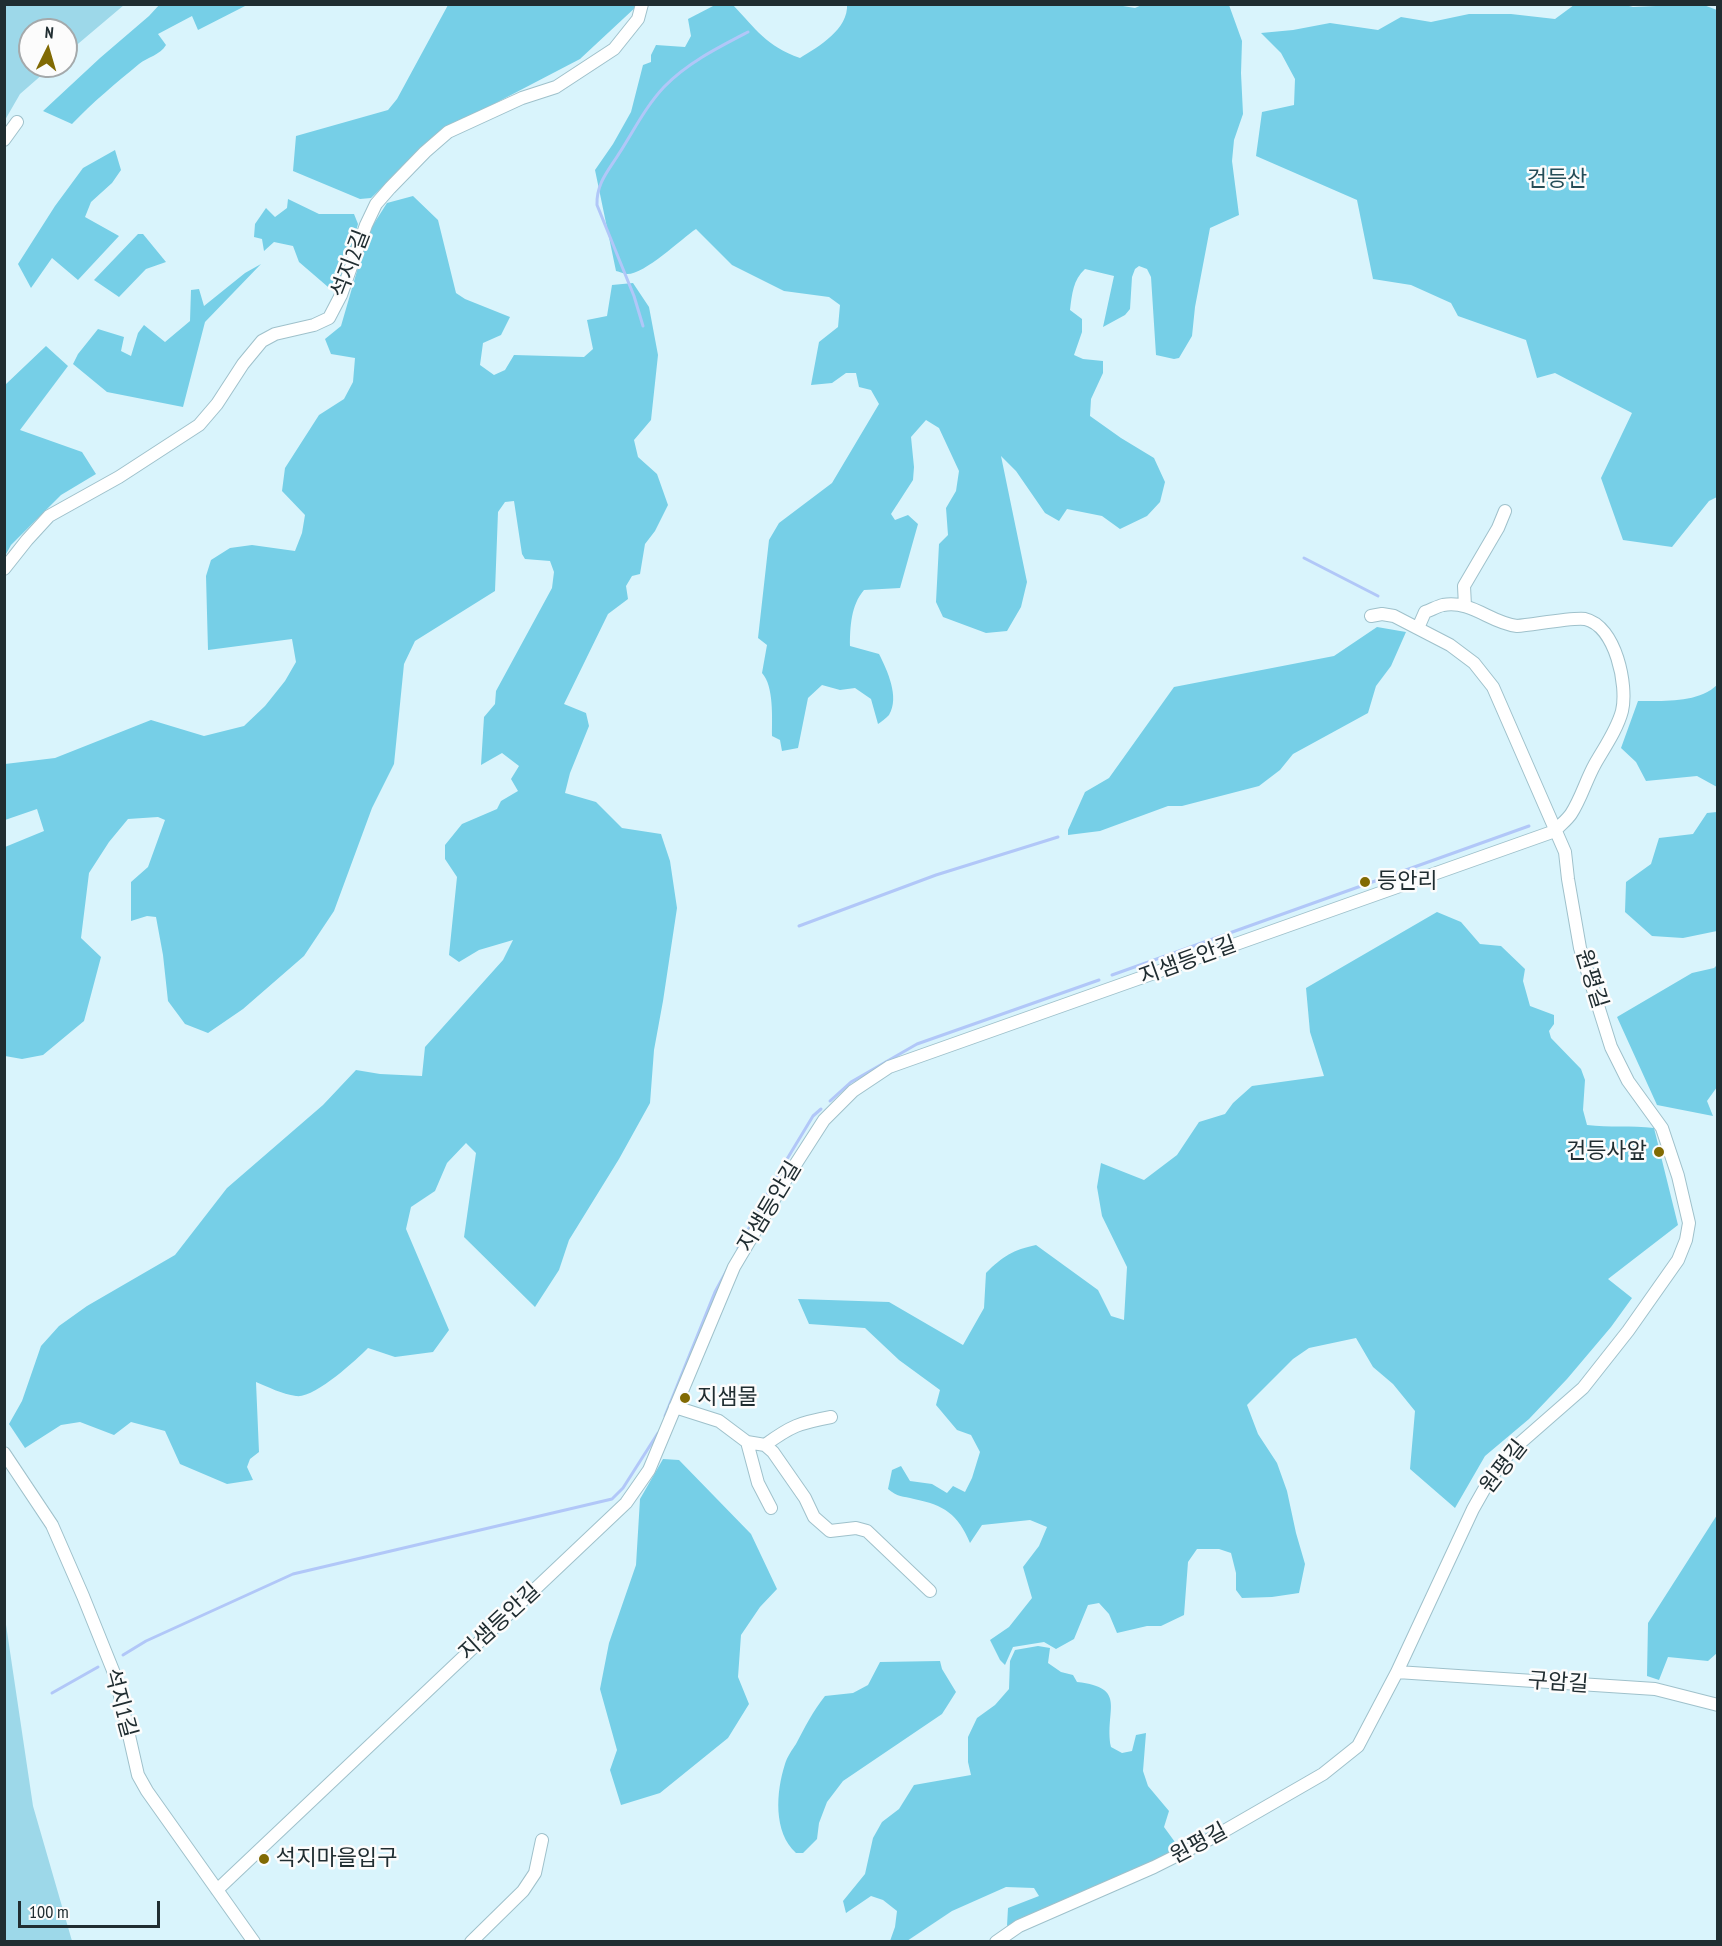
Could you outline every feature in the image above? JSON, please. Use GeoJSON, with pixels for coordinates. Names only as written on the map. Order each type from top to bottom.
{"type":"FeatureCollection","features":[{"type":"Feature","properties":{"kind":"street","name":"석지2길"},"geometry":{"type":"LineString","coordinates":[[4,569],[49,516],[119,477],[199,425],[218,404],[243,364],[262,341],[275,334],[314,325],[329,318],[341,296],[366,225],[376,204],[425,152],[448,132],[502,106],[556,87],[614,49],[638,19],[642,4]]}},
{"type":"Feature","properties":{"kind":"street"},"geometry":{"type":"LineString","coordinates":[[4,140],[17,122]]}},
{"type":"Feature","properties":{"kind":"street"},"geometry":{"type":"LineString","coordinates":[[1465,606],[1464,586],[1469,573],[1498,528],[1505,511]]}},
{"type":"Feature","properties":{"kind":"street"},"geometry":{"type":"LineString","coordinates":[[1371,616],[1383,614],[1394,616],[1450,645],[1474,663],[1493,687],[1555,831],[1570,816],[1622,711],[1623,690],[1619,664],[1611,642],[1600,628],[1586,620],[1506,625],[1469,606],[1443,605],[1425,612],[1418,628]]}},
{"type":"Feature","properties":{"kind":"street","name":"지샘등안길"},"geometry":{"type":"LineString","coordinates":[[217,1890],[626,1503],[649,1470],[734,1267],[824,1120],[853,1091],[889,1067],[1555,831]]}},
{"type":"Feature","properties":{"kind":"street","name":"원평길"},"geometry":{"type":"LineString","coordinates":[[996,1941],[1019,1926],[1154,1867],[1212,1838],[1323,1774],[1358,1746],[1397,1672],[1473,1509],[1490,1479],[1511,1451],[1583,1388],[1628,1331],[1678,1260],[1686,1240],[1689,1223],[1678,1176],[1662,1128],[1628,1081],[1611,1047],[1580,948],[1565,852],[1555,831]]}},
{"type":"Feature","properties":{"kind":"street"},"geometry":{"type":"LineString","coordinates":[[675,1407],[719,1421],[747,1442],[765,1446],[773,1452],[805,1498],[814,1517],[830,1531],[856,1528],[867,1531],[930,1591]]}},
{"type":"Feature","properties":{"kind":"street"},"geometry":{"type":"LineString","coordinates":[[765,1446],[785,1431],[801,1423],[831,1417]]}},
{"type":"Feature","properties":{"kind":"street"},"geometry":{"type":"LineString","coordinates":[[747,1442],[758,1483],[771,1508]]}},
{"type":"Feature","properties":{"kind":"street","name":"석지1길"},"geometry":{"type":"LineString","coordinates":[[4,1453],[52,1525],[83,1596],[116,1678],[138,1775],[254,1941]]}},
{"type":"Feature","properties":{"kind":"street","name":"구암길"},"geometry":{"type":"LineString","coordinates":[[1397,1672],[1655,1689],[1718,1705]]}},
{"type":"Feature","properties":{"kind":"street"},"geometry":{"type":"LineString","coordinates":[[471,1941],[523,1890],[535,1873],[542,1840]]}},
{"type":"Feature","properties":{"kind":"shaded area"},"geometry":{"type":"Polygon","coordinates":[[[5,4],[124,4],[78,44],[78,18],[18,18],[18,78],[38,78],[20,94],[5,120],[5,4]]]}},
{"type":"Feature","properties":{"kind":"shaded area"},"geometry":{"type":"Polygon","coordinates":[[[5,1618],[33,1806],[72,1941],[5,1941],[5,1618]]]}},
{"type":"Feature","properties":{"kind":"green space"},"geometry":{"type":"Polygon","coordinates":[[[160,4],[247,5],[198,30],[192,16],[158,34],[166,45],[96,100],[72,124],[43,111],[149,16],[160,4]]]}},
{"type":"Feature","properties":{"kind":"green space"},"geometry":{"type":"Polygon","coordinates":[[[847,4],[1111,4],[1135,8],[1144,4],[1229,5],[1242,41],[1243,114],[1234,140],[1232,161],[1239,215],[1210,228],[1195,307],[1192,336],[1179,358],[1156,355],[1151,277],[1147,269],[1139,266],[1135,269],[1132,277],[1130,309],[1125,315],[1103,327],[1114,276],[1085,269],[1074,288],[1070,310],[1082,319],[1082,332],[1074,355],[1083,359],[1103,361],[1103,373],[1091,399],[1090,416],[1154,458],[1165,482],[1160,502],[1147,516],[1120,529],[1102,516],[1067,509],[1059,521],[1045,513],[1016,471],[1001,456],[1027,582],[1021,607],[1007,631],[986,633],[943,617],[936,602],[939,544],[948,535],[946,508],[956,491],[959,471],[939,428],[926,420],[911,437],[913,480],[891,514],[895,520],[908,515],[918,524],[900,588],[864,590],[856,602],[851,624],[850,646],[879,654],[885,668],[893,692],[889,715],[878,724],[871,699],[855,688],[840,690],[822,685],[808,698],[798,748],[782,751],[780,740],[772,736],[769,686],[762,673],[767,645],[758,638],[769,540],[779,523],[832,483],[879,404],[871,390],[859,387],[856,373],[846,373],[832,383],[811,385],[819,342],[838,327],[840,305],[829,297],[784,291],[732,265],[696,229],[642,269],[626,274],[616,271],[595,170],[631,112],[643,65],[651,62],[651,55],[656,45],[685,47],[691,36],[688,19],[715,5],[733,5],[770,42],[800,58],[823,43],[838,29],[846,13],[847,4]]]}},
{"type":"Feature","properties":{"kind":"green space","name":"건등산"},"geometry":{"type":"Polygon","coordinates":[[[1621,4],[1633,7],[1701,4],[1717,10],[1717,497],[1709,501],[1672,547],[1623,540],[1601,478],[1632,413],[1555,373],[1537,378],[1526,340],[1458,316],[1451,303],[1411,285],[1373,279],[1357,200],[1256,156],[1262,112],[1294,105],[1295,79],[1281,53],[1261,33],[1330,23],[1378,30],[1401,17],[1431,22],[1469,14],[1511,14],[1555,19],[1574,5],[1621,4]]]}},
{"type":"Feature","properties":{"kind":"green space"},"geometry":{"type":"Polygon","coordinates":[[[448,5],[638,5],[580,59],[440,132],[371,198],[360,199],[293,171],[296,136],[388,110],[397,99],[448,5]]]}},
{"type":"Feature","properties":{"kind":"green space"},"geometry":{"type":"Polygon","coordinates":[[[115,150],[121,170],[112,183],[91,202],[85,217],[119,236],[78,280],[52,258],[31,288],[18,264],[55,206],[83,168],[115,150]]]}},
{"type":"Feature","properties":{"kind":"green space"},"geometry":{"type":"Polygon","coordinates":[[[413,196],[438,220],[456,293],[465,299],[510,317],[501,335],[483,343],[480,365],[494,375],[505,370],[514,355],[584,357],[593,349],[587,320],[607,316],[612,285],[633,283],[649,307],[658,355],[651,420],[634,440],[638,457],[657,474],[668,505],[655,531],[645,544],[640,574],[632,576],[626,586],[628,599],[608,614],[564,704],[586,713],[589,726],[570,773],[565,793],[596,802],[622,828],[661,834],[670,861],[677,908],[654,1050],[650,1103],[619,1159],[569,1240],[559,1270],[535,1307],[464,1237],[476,1153],[466,1143],[447,1163],[435,1191],[411,1207],[406,1229],[449,1330],[433,1352],[395,1357],[368,1348],[334,1378],[304,1395],[286,1394],[256,1382],[259,1452],[250,1459],[247,1467],[253,1480],[227,1484],[180,1464],[165,1431],[131,1422],[114,1435],[80,1422],[61,1425],[25,1448],[9,1424],[22,1401],[41,1346],[59,1326],[87,1306],[175,1255],[227,1188],[323,1105],[356,1070],[380,1074],[422,1076],[425,1047],[503,960],[513,940],[479,950],[459,962],[449,955],[457,877],[445,859],[445,845],[462,824],[497,809],[501,801],[518,791],[511,779],[519,766],[502,753],[481,765],[484,717],[495,704],[496,691],[552,588],[554,572],[550,561],[525,559],[522,554],[514,501],[505,502],[498,512],[495,591],[415,641],[404,664],[394,764],[372,808],[334,911],[304,956],[243,1009],[208,1033],[185,1024],[168,1001],[156,917],[147,916],[131,921],[131,882],[148,867],[165,820],[158,817],[128,819],[109,842],[89,873],[81,938],[101,957],[84,1021],[43,1055],[22,1059],[5,1056],[5,847],[44,831],[37,809],[5,820],[5,764],[55,758],[151,720],[204,736],[244,726],[265,706],[285,681],[296,662],[292,639],[208,650],[206,576],[211,560],[230,548],[252,545],[295,551],[302,533],[305,515],[282,491],[285,468],[319,415],[344,399],[353,382],[355,358],[331,354],[325,339],[341,326],[368,233],[387,203],[413,196]]]}},
{"type":"Feature","properties":{"kind":"green space"},"geometry":{"type":"Polygon","coordinates":[[[288,199],[319,214],[354,214],[358,224],[348,261],[335,293],[299,262],[293,246],[274,242],[264,251],[262,239],[254,237],[255,224],[266,208],[275,217],[287,208],[288,199]]]}},
{"type":"Feature","properties":{"kind":"green space"},"geometry":{"type":"Polygon","coordinates":[[[138,234],[143,234],[166,262],[146,269],[119,297],[94,280],[138,234]]]}},
{"type":"Feature","properties":{"kind":"green space"},"geometry":{"type":"Polygon","coordinates":[[[261,264],[205,322],[183,407],[107,392],[73,364],[98,329],[124,337],[121,351],[131,356],[138,333],[144,325],[165,342],[190,321],[191,290],[199,289],[204,306],[245,273],[261,264]]]}},
{"type":"Feature","properties":{"kind":"green space"},"geometry":{"type":"Polygon","coordinates":[[[46,346],[68,366],[20,430],[82,452],[96,474],[61,495],[11,545],[5,556],[5,385],[46,346]]]}},
{"type":"Feature","properties":{"kind":"green space"},"geometry":{"type":"Polygon","coordinates":[[[1377,627],[1406,632],[1391,666],[1376,686],[1368,713],[1293,754],[1280,770],[1259,786],[1182,806],[1168,806],[1100,831],[1068,835],[1068,830],[1085,792],[1109,778],[1174,687],[1334,656],[1377,627]]]}},
{"type":"Feature","properties":{"kind":"green space"},"geometry":{"type":"Polygon","coordinates":[[[1717,685],[1717,787],[1697,776],[1646,781],[1636,762],[1621,748],[1638,701],[1691,698],[1717,685]]]}},
{"type":"Feature","properties":{"kind":"green space"},"geometry":{"type":"Polygon","coordinates":[[[1717,812],[1717,931],[1683,938],[1652,936],[1625,912],[1626,882],[1651,864],[1659,838],[1693,834],[1707,813],[1717,812]]]}},
{"type":"Feature","properties":{"kind":"green space"},"geometry":{"type":"Polygon","coordinates":[[[1437,912],[1461,922],[1480,944],[1501,946],[1525,969],[1523,981],[1530,1006],[1554,1015],[1554,1024],[1549,1031],[1551,1038],[1581,1069],[1585,1080],[1583,1110],[1587,1125],[1654,1128],[1678,1225],[1608,1279],[1632,1298],[1567,1379],[1529,1419],[1485,1456],[1455,1508],[1410,1469],[1415,1411],[1393,1384],[1373,1367],[1356,1338],[1309,1348],[1293,1359],[1247,1405],[1258,1434],[1277,1463],[1287,1491],[1305,1564],[1299,1593],[1242,1598],[1236,1590],[1236,1573],[1231,1553],[1219,1549],[1197,1549],[1188,1562],[1184,1615],[1161,1626],[1147,1626],[1117,1633],[1109,1614],[1099,1603],[1088,1605],[1074,1639],[1056,1649],[1044,1642],[1013,1647],[1005,1665],[990,1640],[1009,1627],[1032,1598],[1023,1567],[1039,1546],[1047,1527],[1030,1520],[982,1525],[970,1543],[960,1525],[949,1512],[934,1504],[891,1492],[888,1489],[892,1470],[901,1466],[910,1481],[932,1484],[947,1493],[953,1486],[965,1492],[980,1452],[971,1435],[957,1430],[936,1405],[940,1390],[899,1360],[865,1328],[809,1324],[798,1299],[889,1302],[963,1345],[984,1308],[986,1273],[1009,1254],[1036,1245],[1098,1290],[1111,1316],[1124,1320],[1127,1267],[1102,1216],[1097,1187],[1101,1163],[1144,1180],[1177,1155],[1199,1122],[1225,1114],[1233,1103],[1252,1086],[1324,1076],[1310,1032],[1306,988],[1437,912]]]}},
{"type":"Feature","properties":{"kind":"green space"},"geometry":{"type":"Polygon","coordinates":[[[1717,965],[1717,1087],[1707,1101],[1713,1116],[1657,1105],[1617,1017],[1692,973],[1714,968],[1717,965]]]}},
{"type":"Feature","properties":{"kind":"green space"},"geometry":{"type":"Polygon","coordinates":[[[663,1459],[679,1460],[751,1534],[777,1589],[760,1607],[741,1635],[738,1677],[749,1704],[728,1738],[660,1793],[621,1805],[610,1770],[617,1750],[600,1689],[609,1643],[636,1565],[640,1499],[663,1459]]]}},
{"type":"Feature","properties":{"kind":"green space"},"geometry":{"type":"Polygon","coordinates":[[[1717,1515],[1717,1653],[1708,1661],[1668,1657],[1659,1680],[1647,1676],[1648,1623],[1717,1515]]]}},
{"type":"Feature","properties":{"kind":"green space"},"geometry":{"type":"Polygon","coordinates":[[[1038,1646],[1050,1648],[1048,1663],[1061,1672],[1073,1675],[1077,1682],[1103,1689],[1109,1695],[1111,1747],[1122,1753],[1132,1751],[1136,1735],[1146,1733],[1143,1771],[1148,1786],[1169,1811],[1164,1827],[1180,1849],[1007,1926],[1008,1908],[1039,1896],[1034,1888],[1006,1887],[952,1911],[907,1941],[890,1941],[897,1911],[883,1900],[871,1896],[846,1913],[843,1901],[865,1874],[873,1838],[882,1822],[899,1809],[914,1785],[971,1775],[968,1762],[968,1737],[977,1718],[995,1705],[1009,1689],[1010,1661],[1015,1650],[1038,1646]]]}},
{"type":"Feature","properties":{"kind":"green space"},"geometry":{"type":"Polygon","coordinates":[[[940,1661],[942,1669],[956,1692],[942,1714],[843,1781],[827,1802],[819,1823],[817,1839],[803,1853],[796,1853],[783,1834],[780,1823],[778,1799],[782,1775],[787,1759],[809,1719],[825,1696],[853,1693],[868,1685],[880,1662],[940,1661]]]}},
{"type":"Feature","properties":{"kind":"waterway"},"geometry":{"type":"LineString","coordinates":[[643,326],[634,296],[597,205],[601,183],[646,110],[664,87],[693,63],[748,32]]}},
{"type":"Feature","properties":{"kind":"waterway"},"geometry":{"type":"LineString","coordinates":[[1304,558],[1378,596]]}},
{"type":"Feature","properties":{"kind":"waterway"},"geometry":{"type":"LineString","coordinates":[[1112,975],[1529,826]]}},
{"type":"Feature","properties":{"kind":"waterway"},"geometry":{"type":"LineString","coordinates":[[799,926],[936,875],[1058,837]]}},
{"type":"Feature","properties":{"kind":"waterway"},"geometry":{"type":"LineString","coordinates":[[830,1101],[851,1082],[917,1044],[1099,980]]}},
{"type":"Feature","properties":{"kind":"waterway"},"geometry":{"type":"LineString","coordinates":[[738,1248],[784,1164],[813,1116],[821,1109]]}},
{"type":"Feature","properties":{"kind":"waterway"},"geometry":{"type":"LineString","coordinates":[[665,1416],[715,1292],[727,1270]]}},
{"type":"Feature","properties":{"kind":"waterway"},"geometry":{"type":"LineString","coordinates":[[123,1655],[146,1641],[293,1574],[612,1499],[623,1488],[658,1433]]}},
{"type":"Feature","properties":{"kind":"waterway"},"geometry":{"type":"LineString","coordinates":[[52,1693],[98,1667]]}},
{"type":"Feature","properties":{"kind":"place","name":"등안리"},"geometry":{"type":"Point","coordinates":[1365,882]}},
{"type":"Feature","properties":{"kind":"place","name":"건등사앞"},"geometry":{"type":"Point","coordinates":[1659,1152]}},
{"type":"Feature","properties":{"kind":"place","name":"지샘물"},"geometry":{"type":"Point","coordinates":[685,1398]}},
{"type":"Feature","properties":{"kind":"place","name":"석지마을입구"},"geometry":{"type":"Point","coordinates":[264,1859]}}]}
